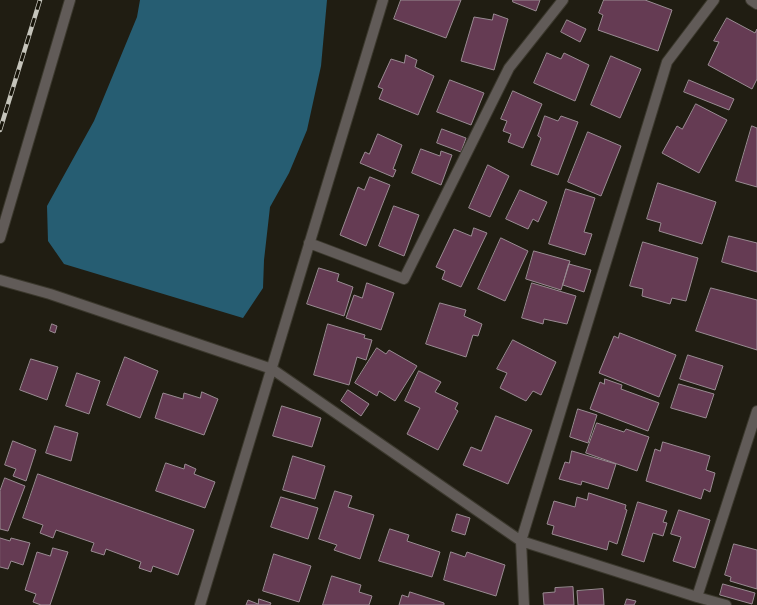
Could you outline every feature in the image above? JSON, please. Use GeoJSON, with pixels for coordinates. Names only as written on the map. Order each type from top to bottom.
{"type":"FeatureCollection","features":[{"type":"Feature","properties":{"kind":"street"},"geometry":{"type":"LineString","coordinates":[[0,238],[70,0]]}},
{"type":"Feature","properties":{"kind":"street"},"geometry":{"type":"LineString","coordinates":[[200,605],[383,0]]}},
{"type":"Feature","properties":{"kind":"street"},"geometry":{"type":"LineString","coordinates":[[309,243],[404,279],[509,68],[563,0]]}},
{"type":"Feature","properties":{"kind":"street"},"geometry":{"type":"LineString","coordinates":[[524,605],[521,541],[667,62],[714,0]]}},
{"type":"Feature","properties":{"kind":"street"},"geometry":{"type":"LineString","coordinates":[[751,0],[757,4]]}},
{"type":"Feature","properties":{"kind":"street"},"geometry":{"type":"LineString","coordinates":[[0,280],[50,294],[272,369],[521,541],[726,605]]}},
{"type":"Feature","properties":{"kind":"street"},"geometry":{"type":"LineString","coordinates":[[697,597],[757,411]]}},
{"type":"Feature","properties":{"kind":"water"},"geometry":{"type":"Polygon","coordinates":[[[140,0],[327,0],[321,66],[307,130],[289,173],[270,207],[264,260],[263,288],[243,318],[64,264],[48,241],[47,206],[94,121],[137,17],[140,0]]]}},
{"type":"Feature","properties":{"kind":"building"},"geometry":{"type":"Polygon","coordinates":[[[401,0],[461,0],[446,38],[394,19],[401,0]]]}},
{"type":"Feature","properties":{"kind":"building"},"geometry":{"type":"Polygon","coordinates":[[[513,0],[540,0],[536,11],[513,2],[513,0]]]}},
{"type":"Feature","properties":{"kind":"building"},"geometry":{"type":"Polygon","coordinates":[[[604,0],[645,0],[672,10],[658,51],[598,30],[603,15],[599,13],[604,0]]]}},
{"type":"Feature","properties":{"kind":"building"},"geometry":{"type":"Polygon","coordinates":[[[494,14],[508,19],[494,70],[461,61],[474,17],[492,20],[494,14]]]}},
{"type":"Feature","properties":{"kind":"building"},"geometry":{"type":"Polygon","coordinates":[[[727,18],[755,33],[757,29],[757,79],[752,89],[708,65],[719,42],[714,41],[727,18]]]}},
{"type":"Feature","properties":{"kind":"building"},"geometry":{"type":"Polygon","coordinates":[[[567,20],[586,29],[580,42],[561,32],[567,20]]]}},
{"type":"Feature","properties":{"kind":"building"},"geometry":{"type":"Polygon","coordinates":[[[547,53],[561,59],[564,53],[589,65],[575,101],[534,83],[547,53]]]}},
{"type":"Feature","properties":{"kind":"building"},"geometry":{"type":"Polygon","coordinates":[[[406,55],[417,60],[415,67],[434,76],[418,115],[379,99],[383,89],[378,87],[391,59],[404,63],[406,55]]]}},
{"type":"Feature","properties":{"kind":"building"},"geometry":{"type":"Polygon","coordinates":[[[611,56],[641,69],[620,118],[591,105],[611,56]]]}},
{"type":"Feature","properties":{"kind":"building"},"geometry":{"type":"Polygon","coordinates":[[[450,80],[484,93],[471,125],[437,112],[450,80]]]}},
{"type":"Feature","properties":{"kind":"building"},"geometry":{"type":"Polygon","coordinates":[[[689,80],[734,99],[729,110],[684,92],[689,80]]]}},
{"type":"Feature","properties":{"kind":"building"},"geometry":{"type":"Polygon","coordinates":[[[513,91],[542,104],[523,148],[508,142],[511,134],[503,131],[507,121],[501,119],[513,91]]]}},
{"type":"Feature","properties":{"kind":"building"},"geometry":{"type":"Polygon","coordinates":[[[696,104],[727,120],[699,173],[662,153],[677,126],[682,129],[696,104]]]}},
{"type":"Feature","properties":{"kind":"building"},"geometry":{"type":"Polygon","coordinates":[[[545,116],[558,121],[561,116],[578,122],[558,175],[531,165],[541,138],[538,136],[545,116]]]}},
{"type":"Feature","properties":{"kind":"building"},"geometry":{"type":"Polygon","coordinates":[[[752,126],[757,128],[757,187],[736,181],[752,126]]]}},
{"type":"Feature","properties":{"kind":"building"},"geometry":{"type":"Polygon","coordinates":[[[442,129],[466,138],[461,152],[437,143],[442,129]]]}},
{"type":"Feature","properties":{"kind":"building"},"geometry":{"type":"Polygon","coordinates":[[[588,132],[621,146],[601,196],[568,182],[588,132]]]}},
{"type":"Feature","properties":{"kind":"building"},"geometry":{"type":"Polygon","coordinates":[[[378,134],[402,145],[393,169],[396,170],[393,177],[360,163],[365,152],[369,154],[378,134]]]}},
{"type":"Feature","properties":{"kind":"building"},"geometry":{"type":"Polygon","coordinates":[[[421,149],[440,156],[441,151],[452,155],[441,185],[412,173],[421,149]]]}},
{"type":"Feature","properties":{"kind":"building"},"geometry":{"type":"Polygon","coordinates":[[[488,165],[509,176],[490,217],[469,208],[488,165]]]}},
{"type":"Feature","properties":{"kind":"building"},"geometry":{"type":"Polygon","coordinates":[[[370,177],[390,185],[366,246],[340,235],[358,187],[364,190],[370,177]]]}},
{"type":"Feature","properties":{"kind":"building"},"geometry":{"type":"Polygon","coordinates":[[[658,183],[716,202],[702,244],[659,231],[661,223],[647,219],[658,183]]]}},
{"type":"Feature","properties":{"kind":"building"},"geometry":{"type":"Polygon","coordinates":[[[566,189],[595,198],[584,232],[592,234],[585,255],[549,244],[566,189]]]}},
{"type":"Feature","properties":{"kind":"building"},"geometry":{"type":"Polygon","coordinates":[[[520,190],[547,202],[538,222],[533,219],[528,229],[506,219],[520,190]]]}},
{"type":"Feature","properties":{"kind":"building"},"geometry":{"type":"Polygon","coordinates":[[[394,206],[419,215],[404,256],[379,246],[394,206]]]}},
{"type":"Feature","properties":{"kind":"building"},"geometry":{"type":"Polygon","coordinates":[[[474,228],[487,233],[461,287],[442,279],[445,271],[436,267],[454,229],[471,236],[474,228]]]}},
{"type":"Feature","properties":{"kind":"building"},"geometry":{"type":"Polygon","coordinates":[[[729,236],[757,243],[757,272],[722,262],[729,236]]]}},
{"type":"Feature","properties":{"kind":"building"},"geometry":{"type":"Polygon","coordinates":[[[501,238],[528,251],[505,301],[478,289],[501,238]]]}},
{"type":"Feature","properties":{"kind":"building"},"geometry":{"type":"Polygon","coordinates":[[[643,242],[698,258],[686,301],[672,298],[670,304],[642,296],[643,289],[630,286],[643,242]]]}},
{"type":"Feature","properties":{"kind":"building"},"geometry":{"type":"Polygon","coordinates":[[[534,251],[570,261],[561,290],[526,279],[534,251]]]}},
{"type":"Feature","properties":{"kind":"building"},"geometry":{"type":"Polygon","coordinates":[[[569,264],[591,270],[584,292],[563,285],[569,264]]]}},
{"type":"Feature","properties":{"kind":"building"},"geometry":{"type":"Polygon","coordinates":[[[319,268],[339,274],[337,281],[353,287],[344,316],[307,304],[319,268]]]}},
{"type":"Feature","properties":{"kind":"building"},"geometry":{"type":"Polygon","coordinates":[[[367,283],[394,293],[381,330],[346,318],[354,295],[362,298],[367,283]]]}},
{"type":"Feature","properties":{"kind":"building"},"geometry":{"type":"Polygon","coordinates":[[[532,283],[576,296],[567,324],[544,319],[543,324],[522,318],[532,283]]]}},
{"type":"Feature","properties":{"kind":"building"},"geometry":{"type":"Polygon","coordinates":[[[711,288],[757,300],[757,350],[696,331],[711,288]]]}},
{"type":"Feature","properties":{"kind":"building"},"geometry":{"type":"Polygon","coordinates":[[[440,303],[466,310],[464,316],[482,324],[478,336],[473,335],[466,357],[426,344],[440,303]]]}},
{"type":"Feature","properties":{"kind":"building"},"geometry":{"type":"Polygon","coordinates":[[[52,324],[57,326],[55,333],[50,331],[52,324]]]}},
{"type":"Feature","properties":{"kind":"building"},"geometry":{"type":"Polygon","coordinates":[[[328,324],[365,335],[364,338],[372,340],[366,360],[357,357],[349,385],[314,375],[328,324]]]}},
{"type":"Feature","properties":{"kind":"building"},"geometry":{"type":"Polygon","coordinates":[[[620,333],[676,355],[659,397],[599,373],[614,336],[618,338],[620,333]]]}},
{"type":"Feature","properties":{"kind":"building"},"geometry":{"type":"Polygon","coordinates":[[[513,340],[556,362],[541,395],[533,391],[526,401],[500,388],[507,373],[497,369],[513,340]]]}},
{"type":"Feature","properties":{"kind":"building"},"geometry":{"type":"Polygon","coordinates":[[[377,348],[386,354],[389,350],[417,366],[395,401],[379,391],[377,396],[355,383],[377,348]]]}},
{"type":"Feature","properties":{"kind":"building"},"geometry":{"type":"Polygon","coordinates":[[[688,355],[723,366],[715,390],[680,379],[688,355]]]}},
{"type":"Feature","properties":{"kind":"building"},"geometry":{"type":"Polygon","coordinates":[[[125,357],[158,371],[140,418],[107,405],[125,357]]]}},
{"type":"Feature","properties":{"kind":"building"},"geometry":{"type":"Polygon","coordinates":[[[31,359],[58,367],[47,400],[20,390],[31,359]]]}},
{"type":"Feature","properties":{"kind":"building"},"geometry":{"type":"Polygon","coordinates":[[[419,371],[441,382],[435,392],[458,403],[455,409],[458,411],[438,450],[407,434],[420,408],[405,401],[419,371]]]}},
{"type":"Feature","properties":{"kind":"building"},"geometry":{"type":"Polygon","coordinates":[[[77,373],[100,381],[89,414],[66,406],[77,373]]]}},
{"type":"Feature","properties":{"kind":"building"},"geometry":{"type":"Polygon","coordinates":[[[605,379],[622,385],[621,389],[659,403],[648,431],[590,409],[600,382],[604,384],[605,379]]]}},
{"type":"Feature","properties":{"kind":"building"},"geometry":{"type":"Polygon","coordinates":[[[679,384],[714,394],[706,418],[671,408],[679,384]]]}},
{"type":"Feature","properties":{"kind":"building"},"geometry":{"type":"Polygon","coordinates":[[[348,390],[369,404],[361,416],[341,401],[348,390]]]}},
{"type":"Feature","properties":{"kind":"building"},"geometry":{"type":"Polygon","coordinates":[[[202,392],[218,399],[204,435],[155,418],[163,393],[183,399],[184,393],[200,398],[202,392]]]}},
{"type":"Feature","properties":{"kind":"building"},"geometry":{"type":"Polygon","coordinates":[[[282,406],[321,418],[312,447],[273,436],[282,406]]]}},
{"type":"Feature","properties":{"kind":"building"},"geometry":{"type":"Polygon","coordinates":[[[578,409],[597,415],[588,443],[570,437],[578,409]]]}},
{"type":"Feature","properties":{"kind":"building"},"geometry":{"type":"Polygon","coordinates":[[[496,416],[532,430],[508,484],[463,465],[471,447],[481,451],[496,416]]]}},
{"type":"Feature","properties":{"kind":"building"},"geometry":{"type":"Polygon","coordinates":[[[597,423],[624,432],[626,429],[649,437],[637,471],[586,453],[597,423]]]}},
{"type":"Feature","properties":{"kind":"building"},"geometry":{"type":"Polygon","coordinates":[[[55,426],[78,433],[71,461],[46,453],[55,426]]]}},
{"type":"Feature","properties":{"kind":"building"},"geometry":{"type":"Polygon","coordinates":[[[13,441],[36,450],[26,481],[13,476],[16,469],[5,465],[13,441]]]}},
{"type":"Feature","properties":{"kind":"building"},"geometry":{"type":"Polygon","coordinates":[[[663,442],[710,456],[706,470],[715,473],[710,492],[704,489],[701,499],[646,481],[655,449],[660,451],[663,442]]]}},
{"type":"Feature","properties":{"kind":"building"},"geometry":{"type":"Polygon","coordinates":[[[572,451],[616,464],[608,489],[582,481],[581,485],[559,479],[565,462],[569,463],[572,451]]]}},
{"type":"Feature","properties":{"kind":"building"},"geometry":{"type":"Polygon","coordinates":[[[293,456],[325,466],[315,499],[283,490],[293,456]]]}},
{"type":"Feature","properties":{"kind":"building"},"geometry":{"type":"Polygon","coordinates":[[[166,463],[184,469],[185,464],[196,469],[194,474],[215,482],[205,508],[156,491],[166,463]]]}},
{"type":"Feature","properties":{"kind":"building"},"geometry":{"type":"Polygon","coordinates":[[[38,474],[194,530],[178,575],[153,566],[151,572],[139,568],[141,562],[106,549],[104,555],[91,551],[94,543],[56,530],[53,538],[40,533],[43,525],[23,518],[38,474]]]}},
{"type":"Feature","properties":{"kind":"building"},"geometry":{"type":"Polygon","coordinates":[[[5,478],[25,486],[8,531],[0,529],[0,491],[5,478]]]}},
{"type":"Feature","properties":{"kind":"building"},"geometry":{"type":"Polygon","coordinates":[[[335,491],[352,496],[348,507],[374,515],[360,559],[334,550],[337,545],[319,539],[335,491]]]}},
{"type":"Feature","properties":{"kind":"building"},"geometry":{"type":"Polygon","coordinates":[[[589,493],[626,505],[625,509],[627,510],[617,544],[609,541],[607,550],[552,534],[554,526],[547,524],[554,501],[575,507],[577,497],[587,500],[589,493]]]}},
{"type":"Feature","properties":{"kind":"building"},"geometry":{"type":"Polygon","coordinates":[[[281,497],[318,508],[308,539],[271,527],[281,497]]]}},
{"type":"Feature","properties":{"kind":"building"},"geometry":{"type":"Polygon","coordinates":[[[638,502],[667,511],[663,522],[667,523],[663,536],[653,533],[644,562],[622,555],[638,502]]]}},
{"type":"Feature","properties":{"kind":"building"},"geometry":{"type":"Polygon","coordinates":[[[679,510],[710,520],[695,568],[673,561],[681,537],[671,534],[679,510]]]}},
{"type":"Feature","properties":{"kind":"building"},"geometry":{"type":"Polygon","coordinates":[[[457,514],[470,518],[465,535],[452,531],[457,514]]]}},
{"type":"Feature","properties":{"kind":"building"},"geometry":{"type":"Polygon","coordinates":[[[390,529],[409,535],[407,541],[440,552],[432,577],[379,561],[390,529]]]}},
{"type":"Feature","properties":{"kind":"building"},"geometry":{"type":"Polygon","coordinates":[[[0,538],[10,541],[11,538],[30,543],[23,565],[11,561],[8,569],[0,567],[0,538]]]}},
{"type":"Feature","properties":{"kind":"building"},"geometry":{"type":"Polygon","coordinates":[[[734,544],[757,550],[757,589],[730,581],[731,577],[725,575],[734,544]]]}},
{"type":"Feature","properties":{"kind":"building"},"geometry":{"type":"Polygon","coordinates":[[[53,548],[68,552],[50,605],[41,605],[33,602],[36,594],[25,590],[37,552],[50,556],[53,548]]]}},
{"type":"Feature","properties":{"kind":"building"},"geometry":{"type":"Polygon","coordinates":[[[451,552],[465,557],[467,552],[505,565],[496,596],[444,580],[451,552]]]}},
{"type":"Feature","properties":{"kind":"building"},"geometry":{"type":"Polygon","coordinates":[[[274,554],[311,566],[299,602],[263,591],[274,554]]]}},
{"type":"Feature","properties":{"kind":"building"},"geometry":{"type":"Polygon","coordinates":[[[332,576],[361,585],[359,592],[372,596],[369,605],[323,605],[332,576]]]}},
{"type":"Feature","properties":{"kind":"building"},"geometry":{"type":"Polygon","coordinates":[[[723,584],[755,593],[752,604],[720,595],[723,584]]]}},
{"type":"Feature","properties":{"kind":"building"},"geometry":{"type":"Polygon","coordinates":[[[573,587],[574,605],[544,605],[543,593],[555,592],[555,588],[573,587]]]}},
{"type":"Feature","properties":{"kind":"building"},"geometry":{"type":"Polygon","coordinates":[[[603,589],[604,605],[578,605],[577,591],[603,589]]]}},
{"type":"Feature","properties":{"kind":"building"},"geometry":{"type":"Polygon","coordinates":[[[410,592],[444,603],[444,605],[399,605],[402,595],[408,597],[410,592]]]}},
{"type":"Feature","properties":{"kind":"building"},"geometry":{"type":"Polygon","coordinates":[[[259,599],[271,603],[270,605],[246,605],[248,600],[258,604],[259,599]]]}},
{"type":"Feature","properties":{"kind":"building"},"geometry":{"type":"Polygon","coordinates":[[[627,599],[636,601],[634,605],[625,605],[627,599]]]}},
{"type":"Feature","properties":{"kind":"railway"},"geometry":{"type":"LineString","coordinates":[[0,130],[40,0]]}}]}
